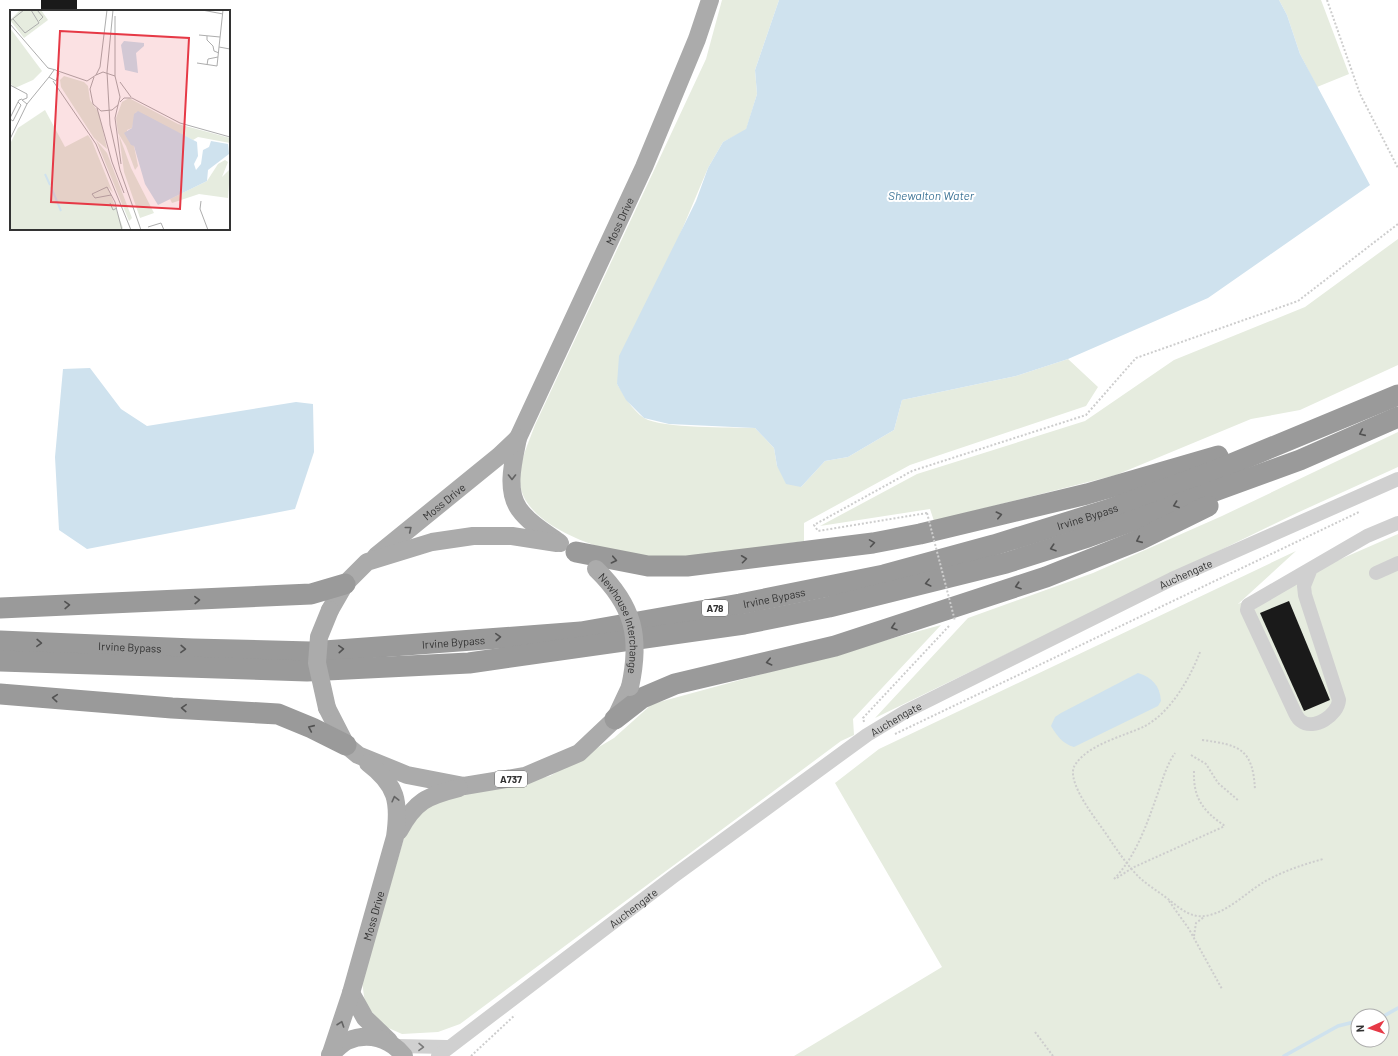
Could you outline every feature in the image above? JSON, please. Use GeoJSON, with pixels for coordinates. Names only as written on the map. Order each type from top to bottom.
{"type":"FeatureCollection","features":[{"type":"Feature","properties":{"kind":"highway"},"geometry":{"type":"LineString","coordinates":[[568,547],[648,566],[687,566],[873,543],[920,534],[1087,494],[1159,474],[1230,453],[1390,399]]}},
{"type":"Feature","properties":{"kind":"highway","name":"Irvine Bypass"},"geometry":{"type":"LineString","coordinates":[[0,641],[311,652],[582,632],[805,592],[884,575],[994,545],[1107,510],[1212,472],[1390,399]]}},
{"type":"Feature","properties":{"kind":"highway","name":"Irvine Bypass"},"geometry":{"type":"LineString","coordinates":[[0,661],[307,671],[461,663],[744,624],[829,607],[1006,563],[1088,537],[1300,460],[1398,417]]}},
{"type":"Feature","properties":{"kind":"highway"},"geometry":{"type":"LineString","coordinates":[[615,719],[642,698],[676,684],[835,646],[1046,577],[1139,540],[1300,460]]}},
{"type":"Feature","properties":{"kind":"highway"},"geometry":{"type":"LineString","coordinates":[[0,608],[311,594],[345,584]]}},
{"type":"Feature","properties":{"kind":"highway"},"geometry":{"type":"LineString","coordinates":[[0,694],[172,708],[278,714],[312,728],[352,750]]}},
{"type":"Feature","properties":{"kind":"main road","name":"Moss Drive"},"geometry":{"type":"LineString","coordinates":[[568,547],[535,525],[518,508],[512,488],[512,465],[518,438],[644,167],[697,39],[710,0]]}},
{"type":"Feature","properties":{"kind":"main road","name":"Moss Drive"},"geometry":{"type":"LineString","coordinates":[[367,562],[499,456],[518,438]]}},
{"type":"Feature","properties":{"kind":"main road","name":"A737"},"geometry":{"type":"LineString","coordinates":[[352,750],[327,708],[317,663],[319,637],[330,610],[345,584],[367,562],[432,542],[473,536],[512,536],[568,547]]}},
{"type":"Feature","properties":{"kind":"main road","name":"Newhouse Interchange"},"geometry":{"type":"LineString","coordinates":[[352,750],[407,775],[464,786],[525,776],[552,766],[579,753],[615,719],[630,687],[636,662],[635,636],[629,615],[621,600],[605,578],[568,547]]}},
{"type":"Feature","properties":{"kind":"main road","name":"Moss Drive"},"geometry":{"type":"LineString","coordinates":[[330,1056],[352,993],[395,837],[399,813],[395,794],[381,773],[352,750]]}},
{"type":"Feature","properties":{"kind":"main road","name":"Moss Drive"},"geometry":{"type":"LineString","coordinates":[[395,837],[408,813],[418,804],[434,794],[464,786]]}},
{"type":"Feature","properties":{"kind":"main road"},"geometry":{"type":"LineString","coordinates":[[352,993],[365,1018],[397,1049]]}},
{"type":"Feature","properties":{"kind":"main road","name":"A737"},"geometry":{"type":"LineString","coordinates":[[330,1056],[346,1041],[364,1036],[378,1038],[397,1049]]}},
{"type":"Feature","properties":{"kind":"street","name":"Auchengate"},"geometry":{"type":"LineString","coordinates":[[397,1049],[443,1052],[674,876],[867,735],[905,712],[1172,579],[1398,479]]}},
{"type":"Feature","properties":{"kind":"street"},"geometry":{"type":"LineString","coordinates":[[1310,571],[1304,586],[1305,595],[1339,700],[1338,708],[1331,716],[1320,721],[1309,723],[1301,721],[1295,713],[1247,610],[1248,605],[1284,583],[1310,571],[1360,540],[1398,523]]}},
{"type":"Feature","properties":{"kind":"street"},"geometry":{"type":"LineString","coordinates":[[1376,573],[1398,563]]}},
{"type":"Feature","properties":{"kind":"path"},"geometry":{"type":"LineString","coordinates":[[1328,0],[1360,94],[1398,168]]}},
{"type":"Feature","properties":{"kind":"path"},"geometry":{"type":"LineString","coordinates":[[867,735],[863,718],[955,621],[927,513],[818,531],[814,525],[912,471],[1086,414],[1136,358],[1298,301],[1398,224]]}},
{"type":"Feature","properties":{"kind":"path"},"geometry":{"type":"LineString","coordinates":[[893,735],[1362,510]]}},
{"type":"Feature","properties":{"kind":"path"},"geometry":{"type":"LineString","coordinates":[[1200,652],[1191,671],[1172,702],[1160,716],[1146,726],[1089,752],[1074,765],[1073,778],[1076,786],[1096,818],[1132,868],[1150,887],[1166,897],[1185,913],[1199,917],[1222,910],[1264,882],[1283,872],[1323,859]]}},
{"type":"Feature","properties":{"kind":"path"},"geometry":{"type":"LineString","coordinates":[[1202,740],[1225,743],[1238,748],[1249,758],[1252,763],[1256,790]]}},
{"type":"Feature","properties":{"kind":"path"},"geometry":{"type":"LineString","coordinates":[[1114,878],[1127,862],[1144,832],[1163,775],[1175,753]]}},
{"type":"Feature","properties":{"kind":"path"},"geometry":{"type":"LineString","coordinates":[[1191,755],[1206,764],[1218,783],[1239,801]]}},
{"type":"Feature","properties":{"kind":"path"},"geometry":{"type":"LineString","coordinates":[[1117,878],[1132,868],[1225,826],[1213,818],[1196,795],[1194,771]]}},
{"type":"Feature","properties":{"kind":"path"},"geometry":{"type":"LineString","coordinates":[[1166,897],[1195,941],[1222,989]]}},
{"type":"Feature","properties":{"kind":"path"},"geometry":{"type":"LineString","coordinates":[[1195,941],[1193,934],[1196,923],[1206,916]]}},
{"type":"Feature","properties":{"kind":"path"},"geometry":{"type":"LineString","coordinates":[[1035,1032],[1053,1056]]}},
{"type":"Feature","properties":{"kind":"shaded area"},"geometry":{"type":"Polygon","coordinates":[[[722,0],[779,0],[755,70],[757,94],[746,130],[723,142],[708,168],[617,384],[636,411],[644,418],[653,422],[666,424],[698,427],[755,428],[774,448],[777,466],[801,487],[825,461],[848,457],[894,430],[902,400],[1016,376],[1068,359],[1098,387],[1086,406],[910,465],[804,523],[804,541],[691,560],[663,560],[640,557],[615,551],[589,543],[565,533],[545,520],[529,506],[521,489],[520,473],[521,464],[535,425],[706,59],[722,0]]]}},
{"type":"Feature","properties":{"kind":"shaded area"},"geometry":{"type":"Polygon","coordinates":[[[1279,0],[1321,0],[1349,74],[1317,87],[1300,54],[1287,15],[1279,0]]]}},
{"type":"Feature","properties":{"kind":"shaded area"},"geometry":{"type":"Polygon","coordinates":[[[1398,239],[1398,365],[1300,410],[1251,419],[1116,475],[934,521],[930,509],[820,526],[917,474],[1085,421],[1174,360],[1305,307],[1398,239]]]}},
{"type":"Feature","properties":{"kind":"shaded area"},"geometry":{"type":"Polygon","coordinates":[[[1398,432],[1398,467],[1299,512],[875,718],[968,618],[1093,573],[1222,516],[1398,432]]]}},
{"type":"Feature","properties":{"kind":"shaded area"},"geometry":{"type":"Polygon","coordinates":[[[1398,534],[1398,1056],[794,1056],[942,967],[835,783],[879,749],[1296,551],[1238,604],[1398,534]]]}},
{"type":"Feature","properties":{"kind":"shaded area"},"geometry":{"type":"Polygon","coordinates":[[[941,625],[853,719],[854,735],[841,741],[460,1024],[438,1032],[402,1034],[384,1026],[365,1004],[362,981],[404,838],[420,814],[439,800],[550,776],[614,738],[652,704],[941,625]]]}},
{"type":"Feature","properties":{"kind":"water","name":"Shewalton Water"},"geometry":{"type":"Polygon","coordinates":[[[779,0],[1279,0],[1287,15],[1300,54],[1370,185],[1208,298],[1068,359],[1016,376],[902,400],[894,430],[848,457],[825,461],[801,487],[786,484],[777,466],[774,448],[755,428],[669,424],[644,418],[626,400],[617,384],[619,356],[696,201],[708,168],[723,142],[746,129],[757,94],[755,70],[779,0]]]}},
{"type":"Feature","properties":{"kind":"water"},"geometry":{"type":"Polygon","coordinates":[[[90,368],[121,409],[147,426],[296,402],[313,404],[314,452],[295,509],[87,549],[59,530],[55,457],[63,369],[90,368]]]}},
{"type":"Feature","properties":{"kind":"water"},"geometry":{"type":"Polygon","coordinates":[[[1138,673],[1147,677],[1157,687],[1161,701],[1158,706],[1074,747],[1063,742],[1051,726],[1055,717],[1138,673]]]}},
{"type":"Feature","properties":{"kind":"building"},"geometry":{"type":"Polygon","coordinates":[[[41,0],[77,0],[77,10],[41,10],[41,0]]]}},
{"type":"Feature","properties":{"kind":"building"},"geometry":{"type":"Polygon","coordinates":[[[1289,601],[1330,700],[1304,711],[1260,613],[1289,601]]]}},
{"type":"Feature","properties":{"kind":"waterway"},"geometry":{"type":"LineString","coordinates":[[1390,1012],[1398,1008]]}},
{"type":"Feature","properties":{"kind":"waterway"},"geometry":{"type":"LineString","coordinates":[[1284,1056],[1338,1026],[1350,1023]]}}]}
